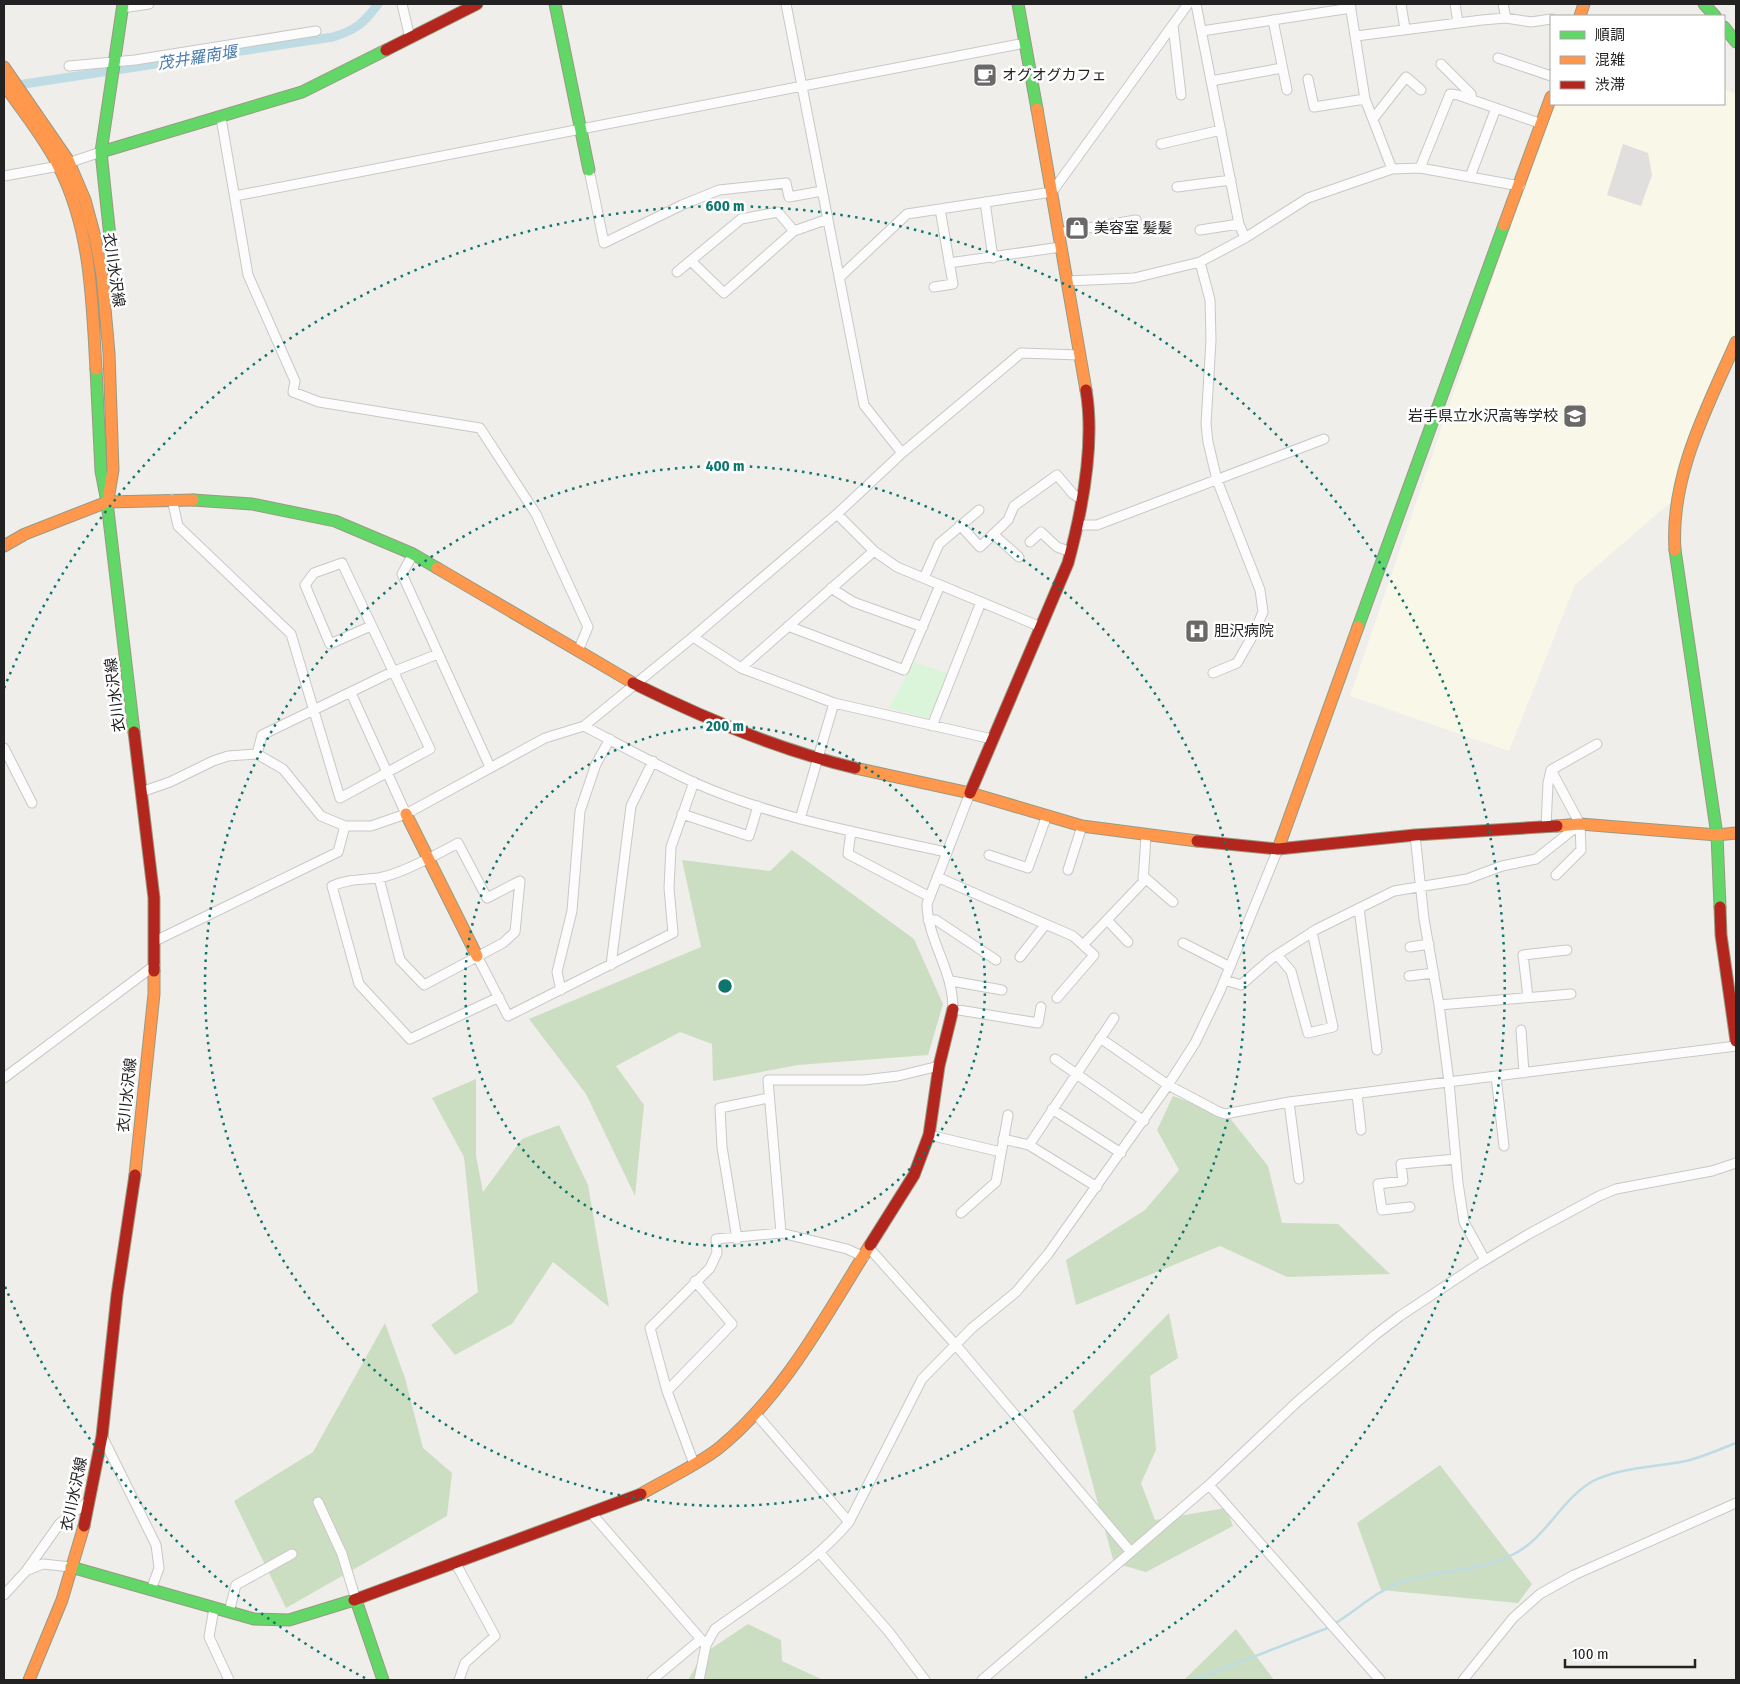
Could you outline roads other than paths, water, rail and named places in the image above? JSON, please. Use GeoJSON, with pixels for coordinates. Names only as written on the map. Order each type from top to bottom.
{"type":"FeatureCollection","features":[{"type":"Feature","properties":{"kind":"main road"},"geometry":{"type":"LineString","coordinates":[[100,152],[221,118],[302,92],[477,4]]}},
{"type":"Feature","properties":{"kind":"main road"},"geometry":{"type":"LineString","coordinates":[[555,4],[588,170]]}},
{"type":"Feature","properties":{"kind":"main road"},"geometry":{"type":"LineString","coordinates":[[970,793],[1071,552],[1079,525],[1078,510],[1087,460],[1088,408],[1080,355],[1018,4]]}},
{"type":"Feature","properties":{"kind":"main road"},"geometry":{"type":"LineString","coordinates":[[1704,4],[1714,15]]}},
{"type":"Feature","properties":{"kind":"main road"},"geometry":{"type":"LineString","coordinates":[[110,236],[100,152],[123,6]]}},
{"type":"Feature","properties":{"kind":"main road"},"geometry":{"type":"LineString","coordinates":[[1725,28],[1736,42]]}},
{"type":"Feature","properties":{"kind":"main road","name":"衣川水沢線"},"geometry":{"type":"LineString","coordinates":[[4,67],[64,165],[77,210],[91,278],[101,471],[107,502],[154,898],[155,941],[155,965],[133,1192],[117,1295],[102,1436],[90,1500],[62,1600],[29,1680]]}},
{"type":"Feature","properties":{"kind":"main road","name":"衣川水沢線"},"geometry":{"type":"LineString","coordinates":[[4,84],[42,131]]}},
{"type":"Feature","properties":{"kind":"main road"},"geometry":{"type":"LineString","coordinates":[[1278,849],[1550,101]]}},
{"type":"Feature","properties":{"kind":"main road"},"geometry":{"type":"LineString","coordinates":[[1736,342],[1694,444],[1682,478],[1675,512],[1675,549],[1717,835],[1721,935],[1736,1042]]}},
{"type":"Feature","properties":{"kind":"main road"},"geometry":{"type":"LineString","coordinates":[[4,546],[25,534],[107,502],[172,499],[252,504],[335,521],[413,554],[634,684],[738,730],[817,759],[970,793],[1082,826],[1146,836],[1278,849],[1415,835],[1580,824],[1717,835],[1736,833]]}},
{"type":"Feature","properties":{"kind":"main road"},"geometry":{"type":"LineString","coordinates":[[406,814],[430,858],[477,956]]}},
{"type":"Feature","properties":{"kind":"main road"},"geometry":{"type":"LineString","coordinates":[[71,1567],[254,1619],[289,1620],[356,1600],[635,1497],[718,1449],[756,1414],[807,1346],[914,1175],[929,1135],[939,1066],[953,1009]]}},
{"type":"Feature","properties":{"kind":"main road"},"geometry":{"type":"LineString","coordinates":[[356,1600],[383,1680]]}},
{"type":"Feature","properties":{"kind":"street"},"geometry":{"type":"LineString","coordinates":[[123,6],[150,4]]}},
{"type":"Feature","properties":{"kind":"street"},"geometry":{"type":"LineString","coordinates":[[402,4],[410,38]]}},
{"type":"Feature","properties":{"kind":"street"},"geometry":{"type":"LineString","coordinates":[[786,4],[864,405],[902,453]]}},
{"type":"Feature","properties":{"kind":"street"},"geometry":{"type":"LineString","coordinates":[[840,277],[907,214],[1052,192],[1188,4]]}},
{"type":"Feature","properties":{"kind":"street"},"geometry":{"type":"LineString","coordinates":[[1196,4],[1239,224],[1245,238]]}},
{"type":"Feature","properties":{"kind":"street"},"geometry":{"type":"LineString","coordinates":[[1401,4],[1406,29]]}},
{"type":"Feature","properties":{"kind":"street"},"geometry":{"type":"LineString","coordinates":[[1455,4],[1458,23]]}},
{"type":"Feature","properties":{"kind":"street"},"geometry":{"type":"LineString","coordinates":[[1503,4],[1506,18]]}},
{"type":"Feature","properties":{"kind":"street"},"geometry":{"type":"LineString","coordinates":[[1202,31],[1350,6],[1356,36],[1360,82],[1372,119],[1392,169]]}},
{"type":"Feature","properties":{"kind":"street"},"geometry":{"type":"LineString","coordinates":[[1356,36],[1506,18],[1531,22],[1550,19]]}},
{"type":"Feature","properties":{"kind":"street"},"geometry":{"type":"LineString","coordinates":[[1273,20],[1287,90]]}},
{"type":"Feature","properties":{"kind":"street"},"geometry":{"type":"LineString","coordinates":[[1173,25],[1180,95]]}},
{"type":"Feature","properties":{"kind":"street"},"geometry":{"type":"LineString","coordinates":[[69,66],[114,63],[316,31]]}},
{"type":"Feature","properties":{"kind":"street"},"geometry":{"type":"LineString","coordinates":[[235,196],[1025,43]]}},
{"type":"Feature","properties":{"kind":"street"},"geometry":{"type":"LineString","coordinates":[[1498,58],[1550,76]]}},
{"type":"Feature","properties":{"kind":"street"},"geometry":{"type":"LineString","coordinates":[[1441,64],[1470,94],[1472,100]]}},
{"type":"Feature","properties":{"kind":"street"},"geometry":{"type":"LineString","coordinates":[[1211,81],[1282,68]]}},
{"type":"Feature","properties":{"kind":"street"},"geometry":{"type":"LineString","coordinates":[[1372,119],[1406,77],[1421,90]]}},
{"type":"Feature","properties":{"kind":"street"},"geometry":{"type":"LineString","coordinates":[[1308,79],[1314,107],[1365,99]]}},
{"type":"Feature","properties":{"kind":"street"},"geometry":{"type":"LineString","coordinates":[[1420,168],[1450,94],[1542,124]]}},
{"type":"Feature","properties":{"kind":"street"},"geometry":{"type":"LineString","coordinates":[[1470,177],[1496,108]]}},
{"type":"Feature","properties":{"kind":"street"},"geometry":{"type":"LineString","coordinates":[[221,118],[248,275],[296,381],[294,392],[319,402],[480,428],[536,514],[588,627],[578,651]]}},
{"type":"Feature","properties":{"kind":"street"},"geometry":{"type":"LineString","coordinates":[[1161,144],[1221,130]]}},
{"type":"Feature","properties":{"kind":"street"},"geometry":{"type":"LineString","coordinates":[[4,176],[64,165],[100,152]]}},
{"type":"Feature","properties":{"kind":"street"},"geometry":{"type":"LineString","coordinates":[[1067,281],[1134,278],[1200,262],[1245,238],[1308,198],[1392,169],[1420,168],[1520,186]]}},
{"type":"Feature","properties":{"kind":"street"},"geometry":{"type":"LineString","coordinates":[[588,170],[604,243],[682,205],[720,190],[786,184],[789,197],[822,191]]}},
{"type":"Feature","properties":{"kind":"street"},"geometry":{"type":"LineString","coordinates":[[1177,187],[1231,180]]}},
{"type":"Feature","properties":{"kind":"street"},"geometry":{"type":"LineString","coordinates":[[985,202],[994,258]]}},
{"type":"Feature","properties":{"kind":"street"},"geometry":{"type":"LineString","coordinates":[[934,287],[953,284],[940,209]]}},
{"type":"Feature","properties":{"kind":"street"},"geometry":{"type":"LineString","coordinates":[[677,272],[741,220],[778,212],[794,231]]}},
{"type":"Feature","properties":{"kind":"street"},"geometry":{"type":"LineString","coordinates":[[691,261],[724,293],[794,231],[828,219]]}},
{"type":"Feature","properties":{"kind":"street"},"geometry":{"type":"LineString","coordinates":[[1058,233],[1136,220]]}},
{"type":"Feature","properties":{"kind":"street"},"geometry":{"type":"LineString","coordinates":[[1200,230],[1239,224]]}},
{"type":"Feature","properties":{"kind":"street"},"geometry":{"type":"LineString","coordinates":[[949,263],[1061,248]]}},
{"type":"Feature","properties":{"kind":"street"},"geometry":{"type":"LineString","coordinates":[[1200,262],[1210,300],[1211,340],[1206,424],[1208,442],[1217,480],[1260,590],[1262,612],[1253,635],[1237,663],[1213,672]]}},
{"type":"Feature","properties":{"kind":"street"},"geometry":{"type":"LineString","coordinates":[[141,792],[170,782],[228,756],[257,754],[283,769],[321,816],[345,826],[372,826],[406,814],[545,738],[584,726],[693,637],[837,514],[902,453],[1021,353],[1080,355]]}},
{"type":"Feature","properties":{"kind":"street"},"geometry":{"type":"LineString","coordinates":[[1079,525],[1097,525],[1324,439]]}},
{"type":"Feature","properties":{"kind":"street"},"geometry":{"type":"LineString","coordinates":[[960,526],[980,548],[1008,520],[1014,506],[1058,475],[1073,494],[1081,499]]}},
{"type":"Feature","properties":{"kind":"street"},"geometry":{"type":"LineString","coordinates":[[172,499],[178,526],[292,634],[340,798],[430,749],[342,563],[314,573],[305,585],[330,644],[371,626]]}},
{"type":"Feature","properties":{"kind":"street"},"geometry":{"type":"LineString","coordinates":[[924,578],[939,544],[979,510]]}},
{"type":"Feature","properties":{"kind":"street"},"geometry":{"type":"LineString","coordinates":[[837,514],[874,552],[897,567],[1041,627]]}},
{"type":"Feature","properties":{"kind":"street"},"geometry":{"type":"LineString","coordinates":[[1030,542],[1041,532],[1057,547],[1071,552]]}},
{"type":"Feature","properties":{"kind":"street"},"geometry":{"type":"LineString","coordinates":[[993,534],[1019,557]]}},
{"type":"Feature","properties":{"kind":"street"},"geometry":{"type":"LineString","coordinates":[[741,668],[874,552]]}},
{"type":"Feature","properties":{"kind":"street"},"geometry":{"type":"LineString","coordinates":[[413,554],[402,574],[490,767]]}},
{"type":"Feature","properties":{"kind":"street"},"geometry":{"type":"LineString","coordinates":[[788,626],[904,670],[940,585]]}},
{"type":"Feature","properties":{"kind":"street"},"geometry":{"type":"LineString","coordinates":[[831,588],[853,602],[923,627]]}},
{"type":"Feature","properties":{"kind":"street"},"geometry":{"type":"LineString","coordinates":[[932,726],[981,602]]}},
{"type":"Feature","properties":{"kind":"street"},"geometry":{"type":"LineString","coordinates":[[693,637],[741,668],[834,704],[992,739]]}},
{"type":"Feature","properties":{"kind":"street"},"geometry":{"type":"LineString","coordinates":[[257,754],[262,735],[392,672],[438,654]]}},
{"type":"Feature","properties":{"kind":"street"},"geometry":{"type":"LineString","coordinates":[[351,693],[406,814]]}},
{"type":"Feature","properties":{"kind":"street"},"geometry":{"type":"LineString","coordinates":[[800,819],[834,704]]}},
{"type":"Feature","properties":{"kind":"street"},"geometry":{"type":"LineString","coordinates":[[584,726],[694,782],[758,806],[800,819],[946,852]]}},
{"type":"Feature","properties":{"kind":"street"},"geometry":{"type":"LineString","coordinates":[[561,990],[557,972],[572,912],[580,811],[596,764],[610,739]]}},
{"type":"Feature","properties":{"kind":"street"},"geometry":{"type":"LineString","coordinates":[[1546,826],[1548,783],[1552,770],[1597,744]]}},
{"type":"Feature","properties":{"kind":"street"},"geometry":{"type":"LineString","coordinates":[[4,748],[32,803]]}},
{"type":"Feature","properties":{"kind":"street"},"geometry":{"type":"LineString","coordinates":[[611,964],[631,806],[653,761]]}},
{"type":"Feature","properties":{"kind":"street"},"geometry":{"type":"LineString","coordinates":[[1552,770],[1580,824],[1581,850],[1556,875]]}},
{"type":"Feature","properties":{"kind":"street"},"geometry":{"type":"LineString","coordinates":[[477,956],[508,1016],[673,933],[669,888],[670,847],[694,782]]}},
{"type":"Feature","properties":{"kind":"street"},"geometry":{"type":"LineString","coordinates":[[970,793],[927,904],[928,920],[951,981],[953,1009],[1038,1023],[1041,1007]]}},
{"type":"Feature","properties":{"kind":"street"},"geometry":{"type":"LineString","coordinates":[[682,814],[749,836],[758,806]]}},
{"type":"Feature","properties":{"kind":"street"},"geometry":{"type":"LineString","coordinates":[[989,855],[1028,868],[1047,816]]}},
{"type":"Feature","properties":{"kind":"street"},"geometry":{"type":"LineString","coordinates":[[1224,980],[1242,984],[1277,955],[1312,932],[1394,891],[1467,879],[1502,866],[1536,859],[1580,824]]}},
{"type":"Feature","properties":{"kind":"street"},"geometry":{"type":"LineString","coordinates":[[155,941],[338,852],[345,826]]}},
{"type":"Feature","properties":{"kind":"street"},"geometry":{"type":"LineString","coordinates":[[1068,870],[1082,826]]}},
{"type":"Feature","properties":{"kind":"street"},"geometry":{"type":"LineString","coordinates":[[851,831],[848,854],[930,897]]}},
{"type":"Feature","properties":{"kind":"street"},"geometry":{"type":"LineString","coordinates":[[1415,835],[1449,1082],[1464,1222],[1485,1260]]}},
{"type":"Feature","properties":{"kind":"street"},"geometry":{"type":"LineString","coordinates":[[1083,945],[1143,882],[1146,836]]}},
{"type":"Feature","properties":{"kind":"street"},"geometry":{"type":"LineString","coordinates":[[379,878],[400,960],[424,985],[502,943],[514,932],[520,881],[487,898],[458,843],[430,858],[379,878],[345,880],[332,886],[360,984],[410,1039],[499,996]]}},
{"type":"Feature","properties":{"kind":"street"},"geometry":{"type":"LineString","coordinates":[[652,1680],[703,1642],[715,1629],[819,1552],[849,1522],[911,1396],[922,1379],[955,1344],[1016,1292],[1048,1254],[1144,1121],[1195,1043],[1230,967],[1278,849]]}},
{"type":"Feature","properties":{"kind":"street"},"geometry":{"type":"LineString","coordinates":[[1143,876],[1173,902]]}},
{"type":"Feature","properties":{"kind":"street"},"geometry":{"type":"LineString","coordinates":[[937,877],[1073,936],[1094,956],[1057,998]]}},
{"type":"Feature","properties":{"kind":"street"},"geometry":{"type":"LineString","coordinates":[[1360,908],[1378,1050]]}},
{"type":"Feature","properties":{"kind":"street"},"geometry":{"type":"LineString","coordinates":[[928,920],[936,920],[996,960]]}},
{"type":"Feature","properties":{"kind":"street"},"geometry":{"type":"LineString","coordinates":[[1107,920],[1128,942]]}},
{"type":"Feature","properties":{"kind":"street"},"geometry":{"type":"LineString","coordinates":[[1020,957],[1045,925]]}},
{"type":"Feature","properties":{"kind":"street"},"geometry":{"type":"LineString","coordinates":[[1277,955],[1291,971],[1308,1033],[1334,1027],[1312,932]]}},
{"type":"Feature","properties":{"kind":"street"},"geometry":{"type":"LineString","coordinates":[[1183,943],[1230,967]]}},
{"type":"Feature","properties":{"kind":"street"},"geometry":{"type":"LineString","coordinates":[[1410,947],[1429,944]]}},
{"type":"Feature","properties":{"kind":"street"},"geometry":{"type":"LineString","coordinates":[[1528,997],[1523,955],[1567,950]]}},
{"type":"Feature","properties":{"kind":"street"},"geometry":{"type":"LineString","coordinates":[[4,1078],[155,965]]}},
{"type":"Feature","properties":{"kind":"street"},"geometry":{"type":"LineString","coordinates":[[1409,976],[1434,973]]}},
{"type":"Feature","properties":{"kind":"street"},"geometry":{"type":"LineString","coordinates":[[951,981],[1002,990]]}},
{"type":"Feature","properties":{"kind":"street"},"geometry":{"type":"LineString","coordinates":[[1439,1005],[1571,994]]}},
{"type":"Feature","properties":{"kind":"street"},"geometry":{"type":"LineString","coordinates":[[1029,1145],[1114,1018]]}},
{"type":"Feature","properties":{"kind":"street"},"geometry":{"type":"LineString","coordinates":[[1521,1030],[1524,1073]]}},
{"type":"Feature","properties":{"kind":"street"},"geometry":{"type":"LineString","coordinates":[[1100,1038],[1168,1084],[1225,1114],[1289,1102],[1736,1046]]}},
{"type":"Feature","properties":{"kind":"street"},"geometry":{"type":"LineString","coordinates":[[1055,1059],[1144,1121]]}},
{"type":"Feature","properties":{"kind":"street"},"geometry":{"type":"LineString","coordinates":[[781,1233],[768,1098],[768,1080],[864,1080],[898,1076],[939,1066]]}},
{"type":"Feature","properties":{"kind":"street"},"geometry":{"type":"LineString","coordinates":[[1496,1076],[1504,1146]]}},
{"type":"Feature","properties":{"kind":"street"},"geometry":{"type":"LineString","coordinates":[[1357,1094],[1361,1130]]}},
{"type":"Feature","properties":{"kind":"street"},"geometry":{"type":"LineString","coordinates":[[737,1239],[722,1147],[720,1108],[768,1098]]}},
{"type":"Feature","properties":{"kind":"street"},"geometry":{"type":"LineString","coordinates":[[1289,1102],[1299,1179]]}},
{"type":"Feature","properties":{"kind":"street"},"geometry":{"type":"LineString","coordinates":[[1052,1109],[1121,1153]]}},
{"type":"Feature","properties":{"kind":"street"},"geometry":{"type":"LineString","coordinates":[[961,1213],[996,1182],[1008,1115]]}},
{"type":"Feature","properties":{"kind":"street"},"geometry":{"type":"LineString","coordinates":[[929,1135],[1001,1152]]}},
{"type":"Feature","properties":{"kind":"street"},"geometry":{"type":"LineString","coordinates":[[1003,1139],[1029,1145],[1097,1187]]}},
{"type":"Feature","properties":{"kind":"street"},"geometry":{"type":"LineString","coordinates":[[1410,1207],[1382,1210],[1378,1184],[1403,1181],[1402,1164],[1456,1159]]}},
{"type":"Feature","properties":{"kind":"street"},"geometry":{"type":"LineString","coordinates":[[982,1680],[1130,1551],[1210,1485],[1297,1402],[1375,1335],[1485,1260],[1527,1235],[1616,1189],[1712,1171],[1736,1164]]}},
{"type":"Feature","properties":{"kind":"street"},"geometry":{"type":"LineString","coordinates":[[694,1464],[667,1391],[650,1328],[710,1268],[716,1253],[716,1239],[737,1239],[771,1232],[781,1233],[866,1253],[955,1344],[1130,1551]]}},
{"type":"Feature","properties":{"kind":"street"},"geometry":{"type":"LineString","coordinates":[[667,1391],[732,1324],[695,1281]]}},
{"type":"Feature","properties":{"kind":"street"},"geometry":{"type":"LineString","coordinates":[[756,1414],[849,1522]]}},
{"type":"Feature","properties":{"kind":"street"},"geometry":{"type":"LineString","coordinates":[[102,1436],[156,1545],[159,1568],[151,1590]]}},
{"type":"Feature","properties":{"kind":"street"},"geometry":{"type":"LineString","coordinates":[[1210,1485],[1380,1680]]}},
{"type":"Feature","properties":{"kind":"street"},"geometry":{"type":"LineString","coordinates":[[4,1595],[26,1570],[60,1523],[90,1500]]}},
{"type":"Feature","properties":{"kind":"street"},"geometry":{"type":"LineString","coordinates":[[318,1502],[342,1554],[356,1600]]}},
{"type":"Feature","properties":{"kind":"street"},"geometry":{"type":"LineString","coordinates":[[1463,1680],[1513,1618],[1540,1594],[1574,1575],[1736,1503]]}},
{"type":"Feature","properties":{"kind":"street"},"geometry":{"type":"LineString","coordinates":[[592,1514],[703,1642],[699,1680]]}},
{"type":"Feature","properties":{"kind":"street"},"geometry":{"type":"LineString","coordinates":[[819,1552],[889,1632],[925,1680]]}},
{"type":"Feature","properties":{"kind":"street"},"geometry":{"type":"LineString","coordinates":[[229,1612],[236,1584],[292,1554]]}},
{"type":"Feature","properties":{"kind":"street"},"geometry":{"type":"LineString","coordinates":[[455,1562],[495,1636],[465,1663],[459,1680]]}},
{"type":"Feature","properties":{"kind":"street"},"geometry":{"type":"LineString","coordinates":[[26,1570],[43,1564],[71,1567]]}},
{"type":"Feature","properties":{"kind":"street"},"geometry":{"type":"LineString","coordinates":[[214,1608],[209,1637],[229,1680]]}},
{"type":"Feature","properties":{"kind":"waterway","name":"茂井羅南堰"},"geometry":{"type":"LineString","coordinates":[[11,86],[333,37],[348,32],[359,25],[378,4]]}},
{"type":"Feature","properties":{"kind":"waterway"},"geometry":{"type":"LineString","coordinates":[[1334,1624],[1375,1596],[1402,1582],[1485,1565],[1512,1555],[1534,1539],[1582,1489],[1604,1476],[1627,1470],[1692,1459],[1736,1443]]}},
{"type":"Feature","properties":{"kind":"waterway"},"geometry":{"type":"LineString","coordinates":[[1194,1680],[1330,1627]]}},
{"type":"Feature","properties":{"kind":"place","name":"オグオグカフェ"},"geometry":{"type":"Point","coordinates":[985,75]}},
{"type":"Feature","properties":{"kind":"place","name":"美容室 髪髪"},"geometry":{"type":"Point","coordinates":[1077,228]}},
{"type":"Feature","properties":{"kind":"place","name":"岩手県立水沢高等学校"},"geometry":{"type":"Point","coordinates":[1575,416]}},
{"type":"Feature","properties":{"kind":"place","name":"胆沢病院"},"geometry":{"type":"Point","coordinates":[1197,631]}}]}
